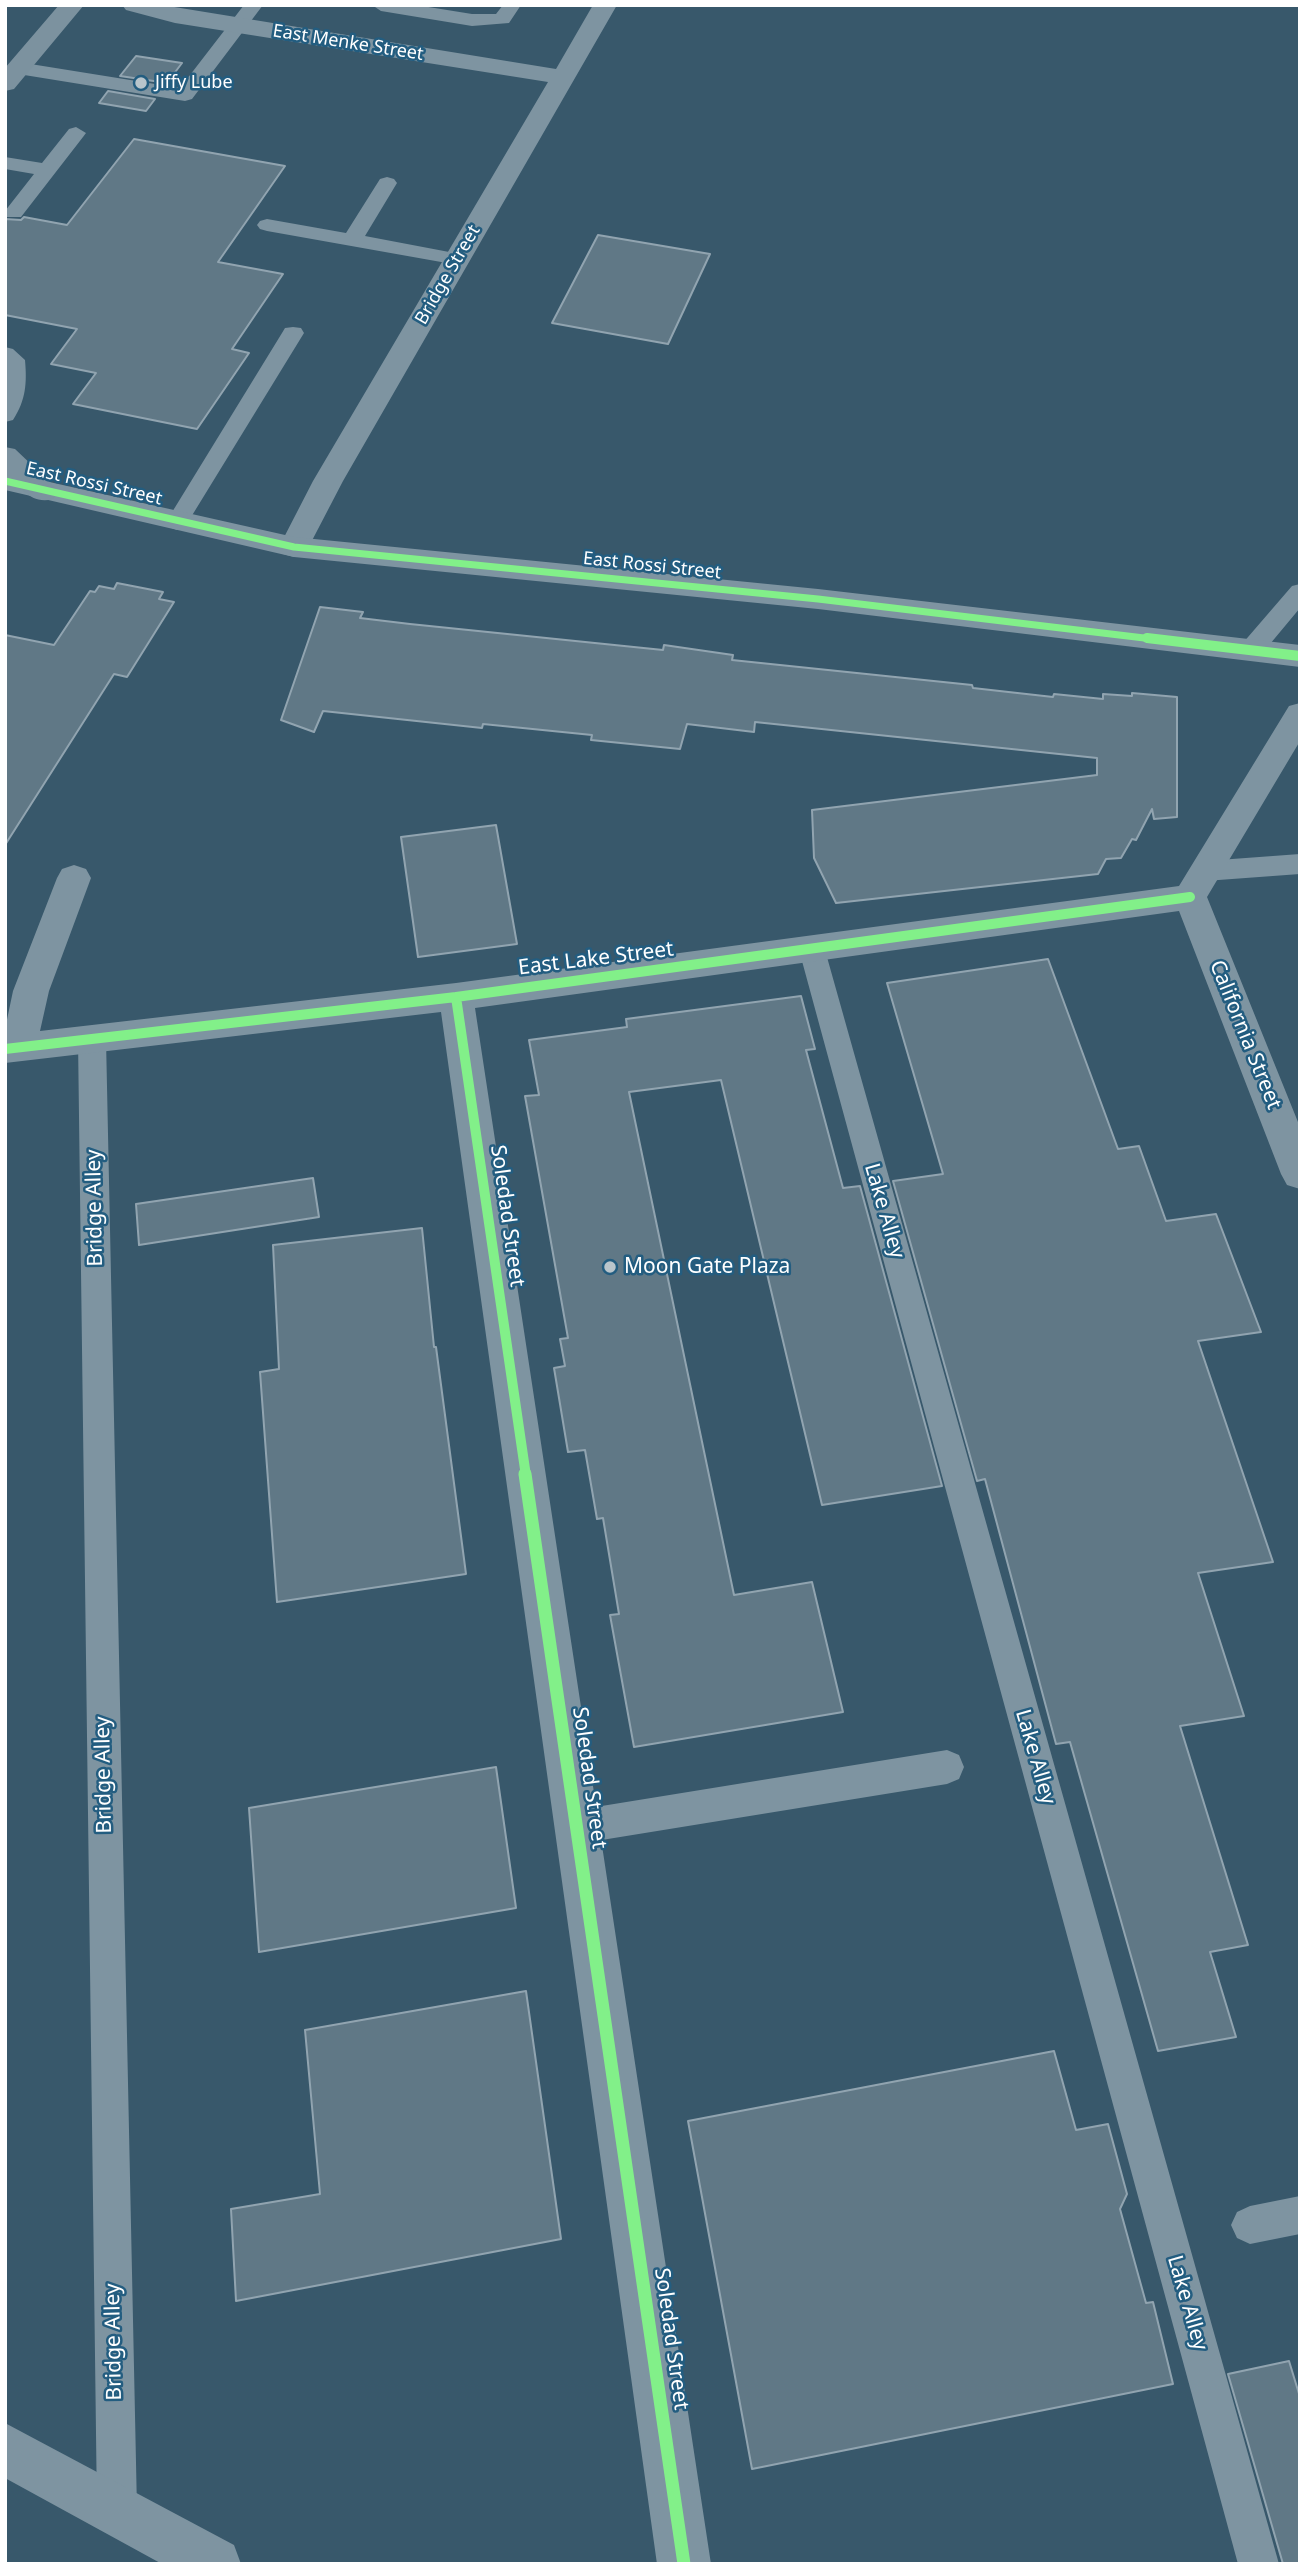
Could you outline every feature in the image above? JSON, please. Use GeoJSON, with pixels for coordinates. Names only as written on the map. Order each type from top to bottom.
{"type":"FeatureCollection","features":[{"type":"Feature","properties":{"kind":"main road"},"geometry":{"type":"LineString","coordinates":[[12,76],[72,5]]}},
{"type":"Feature","properties":{"kind":"main road"},"geometry":{"type":"LineString","coordinates":[[5,456],[43,492]]}},
{"type":"Feature","properties":{"kind":"street","name":"East Menke Street"},"geometry":{"type":"LineString","coordinates":[[134,5],[175,16],[562,77]]}},
{"type":"Feature","properties":{"kind":"street","name":"Bridge Street"},"geometry":{"type":"LineString","coordinates":[[294,548],[328,481],[605,5]]}},
{"type":"Feature","properties":{"kind":"street","name":"East Rossi Street"},"geometry":{"type":"LineString","coordinates":[[5,481],[43,492],[294,548],[818,599],[1300,656]]}},
{"type":"Feature","properties":{"kind":"street"},"geometry":{"type":"LineString","coordinates":[[1198,884],[1300,715]]}},
{"type":"Feature","properties":{"kind":"street"},"geometry":{"type":"LineString","coordinates":[[12,1048],[74,878]]}},
{"type":"Feature","properties":{"kind":"street","name":"East Lake Street"},"geometry":{"type":"LineString","coordinates":[[12,1048],[456,997],[811,950],[1198,884]]}},
{"type":"Feature","properties":{"kind":"street","name":"California Street"},"geometry":{"type":"LineString","coordinates":[[1198,884],[1300,1174]]}},
{"type":"Feature","properties":{"kind":"street","name":"Soledad Street"},"geometry":{"type":"LineString","coordinates":[[456,997],[684,2564]]}},
{"type":"Feature","properties":{"kind":"street"},"geometry":{"type":"LineString","coordinates":[[5,2449],[215,2564]]}},
{"type":"Feature","properties":{"kind":"lane"},"geometry":{"type":"LineString","coordinates":[[12,76],[185,95],[254,5]]}},
{"type":"Feature","properties":{"kind":"lane"},"geometry":{"type":"LineString","coordinates":[[381,5],[472,20],[502,19],[512,5]]}},
{"type":"Feature","properties":{"kind":"lane"},"geometry":{"type":"LineString","coordinates":[[13,213],[76,133]]}},
{"type":"Feature","properties":{"kind":"lane"},"geometry":{"type":"LineString","coordinates":[[5,163],[47,170]]}},
{"type":"Feature","properties":{"kind":"lane"},"geometry":{"type":"LineString","coordinates":[[352,240],[387,183]]}},
{"type":"Feature","properties":{"kind":"lane"},"geometry":{"type":"LineString","coordinates":[[267,225],[457,258]]}},
{"type":"Feature","properties":{"kind":"lane"},"geometry":{"type":"LineString","coordinates":[[177,522],[293,333]]}},
{"type":"Feature","properties":{"kind":"lane"},"geometry":{"type":"LineString","coordinates":[[5,354],[14,360],[16,382],[14,401],[5,415]]}},
{"type":"Feature","properties":{"kind":"lane"},"geometry":{"type":"LineString","coordinates":[[1251,650],[1300,592]]}},
{"type":"Feature","properties":{"kind":"lane"},"geometry":{"type":"LineString","coordinates":[[1198,884],[1300,864]]}},
{"type":"Feature","properties":{"kind":"lane","name":"Lake Alley"},"geometry":{"type":"LineString","coordinates":[[811,950],[1259,2564]]}},
{"type":"Feature","properties":{"kind":"lane","name":"Bridge Alley"},"geometry":{"type":"LineString","coordinates":[[92,1039],[117,2510]]}},
{"type":"Feature","properties":{"kind":"lane"},"geometry":{"type":"LineString","coordinates":[[577,1827],[947,1767]]}},
{"type":"Feature","properties":{"kind":"lane"},"geometry":{"type":"LineString","coordinates":[[1250,2225],[1300,2215]]}},
{"type":"Feature","properties":{"kind":"building"},"geometry":{"type":"Polygon","coordinates":[[[136,56],[182,63],[167,83],[120,76],[136,56]]]}},
{"type":"Feature","properties":{"kind":"building"},"geometry":{"type":"Polygon","coordinates":[[[108,91],[155,99],[146,111],[99,103],[108,91]]]}},
{"type":"Feature","properties":{"kind":"building"},"geometry":{"type":"Polygon","coordinates":[[[134,139],[285,166],[218,262],[283,274],[232,349],[249,353],[197,429],[73,404],[96,373],[51,364],[77,329],[5,315],[5,219],[21,220],[24,217],[67,225],[134,139]]]}},
{"type":"Feature","properties":{"kind":"building"},"geometry":{"type":"Polygon","coordinates":[[[598,235],[710,254],[668,344],[552,323],[598,235]]]}},
{"type":"Feature","properties":{"kind":"building"},"geometry":{"type":"Polygon","coordinates":[[[117,583],[163,592],[159,599],[174,602],[127,677],[114,674],[5,845],[5,635],[54,645],[90,591],[95,592],[99,586],[114,589],[117,583]]]}},
{"type":"Feature","properties":{"kind":"building"},"geometry":{"type":"Polygon","coordinates":[[[320,607],[363,612],[360,618],[663,650],[664,645],[733,655],[732,660],[972,685],[973,688],[1053,697],[1054,694],[1103,699],[1103,694],[1132,696],[1132,693],[1177,697],[1177,817],[1154,819],[1152,809],[1136,840],[1132,839],[1121,858],[1106,859],[1098,874],[836,903],[814,858],[812,810],[1097,775],[1097,758],[755,722],[754,732],[687,724],[680,749],[591,740],[592,735],[483,724],[482,728],[323,711],[314,732],[281,720],[320,607]]]}},
{"type":"Feature","properties":{"kind":"building"},"geometry":{"type":"Polygon","coordinates":[[[496,825],[517,944],[418,957],[401,837],[496,825]]]}},
{"type":"Feature","properties":{"kind":"building"},"geometry":{"type":"Polygon","coordinates":[[[1048,959],[1118,1149],[1139,1146],[1166,1221],[1216,1214],[1261,1332],[1198,1341],[1273,1562],[1198,1573],[1244,1716],[1180,1726],[1248,1945],[1210,1952],[1236,2037],[1158,2051],[1070,1742],[1056,1744],[985,1479],[977,1481],[893,1181],[943,1174],[887,983],[1048,959]]]}},
{"type":"Feature","properties":{"kind":"building","name":"Moon Gate Plaza"},"geometry":{"type":"Polygon","coordinates":[[[801,996],[815,1049],[806,1050],[843,1188],[860,1186],[942,1486],[822,1505],[721,1080],[629,1092],[734,1595],[812,1582],[843,1712],[634,1747],[610,1615],[619,1614],[603,1518],[597,1519],[585,1450],[568,1452],[554,1368],[565,1366],[560,1339],[568,1338],[525,1096],[539,1095],[529,1040],[627,1027],[626,1019],[801,996]]]}},
{"type":"Feature","properties":{"kind":"building"},"geometry":{"type":"Polygon","coordinates":[[[313,1178],[319,1217],[139,1245],[136,1204],[313,1178]]]}},
{"type":"Feature","properties":{"kind":"building"},"geometry":{"type":"Polygon","coordinates":[[[422,1228],[434,1347],[466,1574],[277,1602],[260,1372],[279,1369],[273,1245],[422,1228]]]}},
{"type":"Feature","properties":{"kind":"building"},"geometry":{"type":"Polygon","coordinates":[[[496,1767],[516,1908],[259,1952],[249,1808],[496,1767]]]}},
{"type":"Feature","properties":{"kind":"building"},"geometry":{"type":"Polygon","coordinates":[[[526,1991],[561,2239],[236,2301],[231,2209],[320,2194],[305,2030],[526,1991]]]}},
{"type":"Feature","properties":{"kind":"building"},"geometry":{"type":"Polygon","coordinates":[[[1054,2051],[1076,2130],[1108,2124],[1127,2194],[1120,2209],[1146,2303],[1153,2302],[1173,2384],[752,2469],[688,2121],[1054,2051]]]}},
{"type":"Feature","properties":{"kind":"building"},"geometry":{"type":"Polygon","coordinates":[[[1289,2361],[1300,2397],[1300,2564],[1283,2564],[1228,2374],[1289,2361]]]}},
{"type":"Feature","properties":{"kind":"cycle path"},"geometry":{"type":"LineString","coordinates":[[5,481],[294,547],[818,599],[1300,656]]}},
{"type":"Feature","properties":{"kind":"cycle path"},"geometry":{"type":"LineString","coordinates":[[5,1049],[456,997],[1190,897]]}},
{"type":"Feature","properties":{"kind":"cycle path"},"geometry":{"type":"LineString","coordinates":[[456,997],[684,2564]]}},
{"type":"Feature","properties":{"kind":"place","name":"Jiffy Lube"},"geometry":{"type":"Point","coordinates":[141,83]}},
{"type":"Feature","properties":{"kind":"place","name":"Moon Gate Plaza"},"geometry":{"type":"Point","coordinates":[610,1267]}}]}
